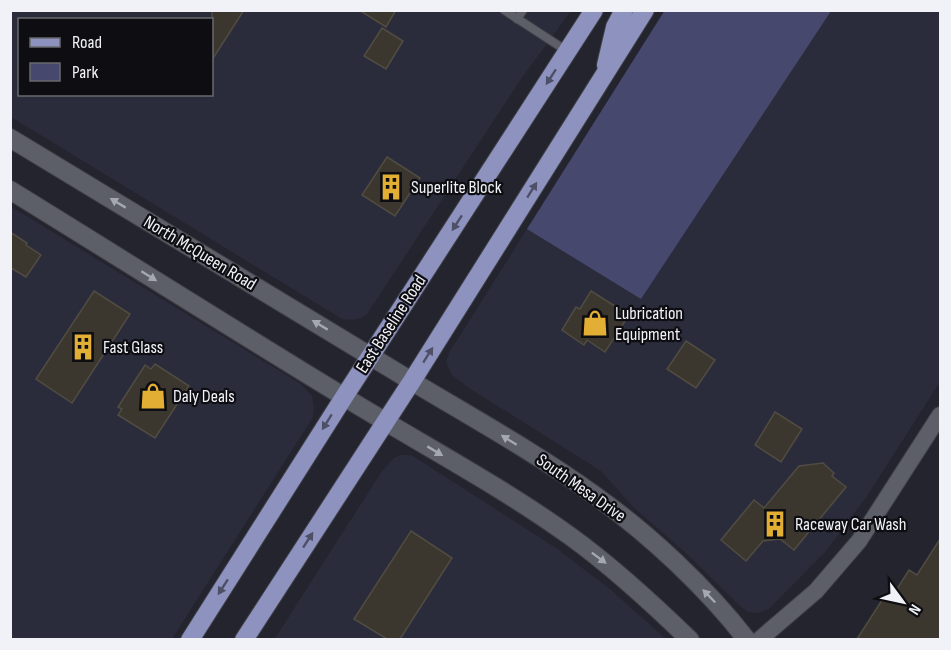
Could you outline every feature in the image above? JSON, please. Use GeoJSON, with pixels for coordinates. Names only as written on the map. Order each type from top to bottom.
{"type":"FeatureCollection","features":[{"type":"Feature","properties":{"kind":"main road","name":"East Baseline Road"},"geometry":{"type":"LineString","coordinates":[[190,639],[351,401],[370,356],[594,10]]}},
{"type":"Feature","properties":{"kind":"main road"},"geometry":{"type":"LineString","coordinates":[[603,78],[615,27],[624,10]]}},
{"type":"Feature","properties":{"kind":"main road"},"geometry":{"type":"LineString","coordinates":[[244,639],[412,381],[645,10]]}},
{"type":"Feature","properties":{"kind":"main road","name":"North McQueen Road"},"geometry":{"type":"LineString","coordinates":[[10,138],[390,367]]}},
{"type":"Feature","properties":{"kind":"main road"},"geometry":{"type":"LineString","coordinates":[[10,190],[385,422],[472,473],[568,535],[624,578],[690,639]]}},
{"type":"Feature","properties":{"kind":"main road","name":"South Mesa Drive"},"geometry":{"type":"LineString","coordinates":[[390,367],[602,500],[636,527],[682,570],[710,597],[747,639]]}},
{"type":"Feature","properties":{"kind":"street"},"geometry":{"type":"LineString","coordinates":[[759,639],[816,591],[860,541],[940,415]]}},
{"type":"Feature","properties":{"kind":"lane"},"geometry":{"type":"LineString","coordinates":[[504,10],[568,51]]}},
{"type":"Feature","properties":{"kind":"lane"},"geometry":{"type":"LineString","coordinates":[[517,19],[523,10]]}},
{"type":"Feature","properties":{"kind":"shaded area"},"geometry":{"type":"Polygon","coordinates":[[[10,11],[571,11],[521,79],[367,314],[353,320],[342,319],[11,117],[10,11]]]}},
{"type":"Feature","properties":{"kind":"shaded area"},"geometry":{"type":"Polygon","coordinates":[[[664,11],[940,11],[940,382],[867,496],[826,551],[769,609],[757,613],[748,612],[740,606],[686,553],[633,507],[601,471],[469,388],[452,375],[446,362],[449,353],[664,11]]]}},
{"type":"Feature","properties":{"kind":"shaded area"},"geometry":{"type":"Polygon","coordinates":[[[10,206],[301,384],[312,396],[313,417],[172,639],[11,639],[10,206]]]}},
{"type":"Feature","properties":{"kind":"shaded area"},"geometry":{"type":"Polygon","coordinates":[[[400,455],[413,456],[556,548],[611,590],[666,639],[274,640],[382,471],[400,455]]]}},
{"type":"Feature","properties":{"kind":"green space"},"geometry":{"type":"Polygon","coordinates":[[[665,10],[831,11],[641,299],[527,229],[665,10]]]}},
{"type":"Feature","properties":{"kind":"building"},"geometry":{"type":"Polygon","coordinates":[[[212,10],[244,10],[213,58],[213,18],[212,10]]]}},
{"type":"Feature","properties":{"kind":"building"},"geometry":{"type":"Polygon","coordinates":[[[359,10],[396,10],[386,27],[359,10]]]}},
{"type":"Feature","properties":{"kind":"building"},"geometry":{"type":"Polygon","coordinates":[[[382,28],[403,41],[386,69],[364,56],[382,28]]]}},
{"type":"Feature","properties":{"kind":"building","name":"Superlite Block"},"geometry":{"type":"Polygon","coordinates":[[[387,157],[420,178],[395,216],[362,195],[387,157]]]}},
{"type":"Feature","properties":{"kind":"building"},"geometry":{"type":"Polygon","coordinates":[[[10,232],[41,255],[26,277],[10,269],[10,232]]]}},
{"type":"Feature","properties":{"kind":"building","name":"Fast Glass"},"geometry":{"type":"Polygon","coordinates":[[[94,291],[130,314],[72,403],[36,379],[94,291]]]}},
{"type":"Feature","properties":{"kind":"building","name":"Lubrication Equipment"},"geometry":{"type":"Polygon","coordinates":[[[591,291],[629,315],[605,352],[587,340],[584,345],[562,330],[576,307],[580,309],[591,291]]]}},
{"type":"Feature","properties":{"kind":"building"},"geometry":{"type":"Polygon","coordinates":[[[686,341],[715,360],[696,388],[667,369],[686,341]]]}},
{"type":"Feature","properties":{"kind":"building","name":"Daly Deals"},"geometry":{"type":"Polygon","coordinates":[[[155,364],[189,386],[155,438],[118,415],[122,409],[118,407],[145,365],[151,369],[155,364]]]}},
{"type":"Feature","properties":{"kind":"building"},"geometry":{"type":"Polygon","coordinates":[[[775,412],[802,429],[781,462],[755,445],[775,412]]]}},
{"type":"Feature","properties":{"kind":"building","name":"Raceway Car Wash"},"geometry":{"type":"Polygon","coordinates":[[[823,463],[834,473],[832,476],[846,487],[794,550],[780,539],[763,541],[746,561],[721,540],[754,500],[764,508],[799,466],[823,463]]]}},
{"type":"Feature","properties":{"kind":"building"},"geometry":{"type":"Polygon","coordinates":[[[411,531],[452,558],[400,639],[387,639],[354,619],[411,531]]]}},
{"type":"Feature","properties":{"kind":"building"},"geometry":{"type":"Polygon","coordinates":[[[940,539],[940,639],[857,639],[884,597],[890,600],[909,570],[917,575],[940,539]]]}},
{"type":"Feature","properties":{"kind":"place","name":"Superlite Block"},"geometry":{"type":"Point","coordinates":[391,187]}},
{"type":"Feature","properties":{"kind":"place","name":"Lubrication Equipment"},"geometry":{"type":"Point","coordinates":[595,323]}},
{"type":"Feature","properties":{"kind":"place","name":"Fast Glass"},"geometry":{"type":"Point","coordinates":[83,347]}},
{"type":"Feature","properties":{"kind":"place","name":"Daly Deals"},"geometry":{"type":"Point","coordinates":[153,396]}},
{"type":"Feature","properties":{"kind":"place","name":"Raceway Car Wash"},"geometry":{"type":"Point","coordinates":[775,524]}}]}
